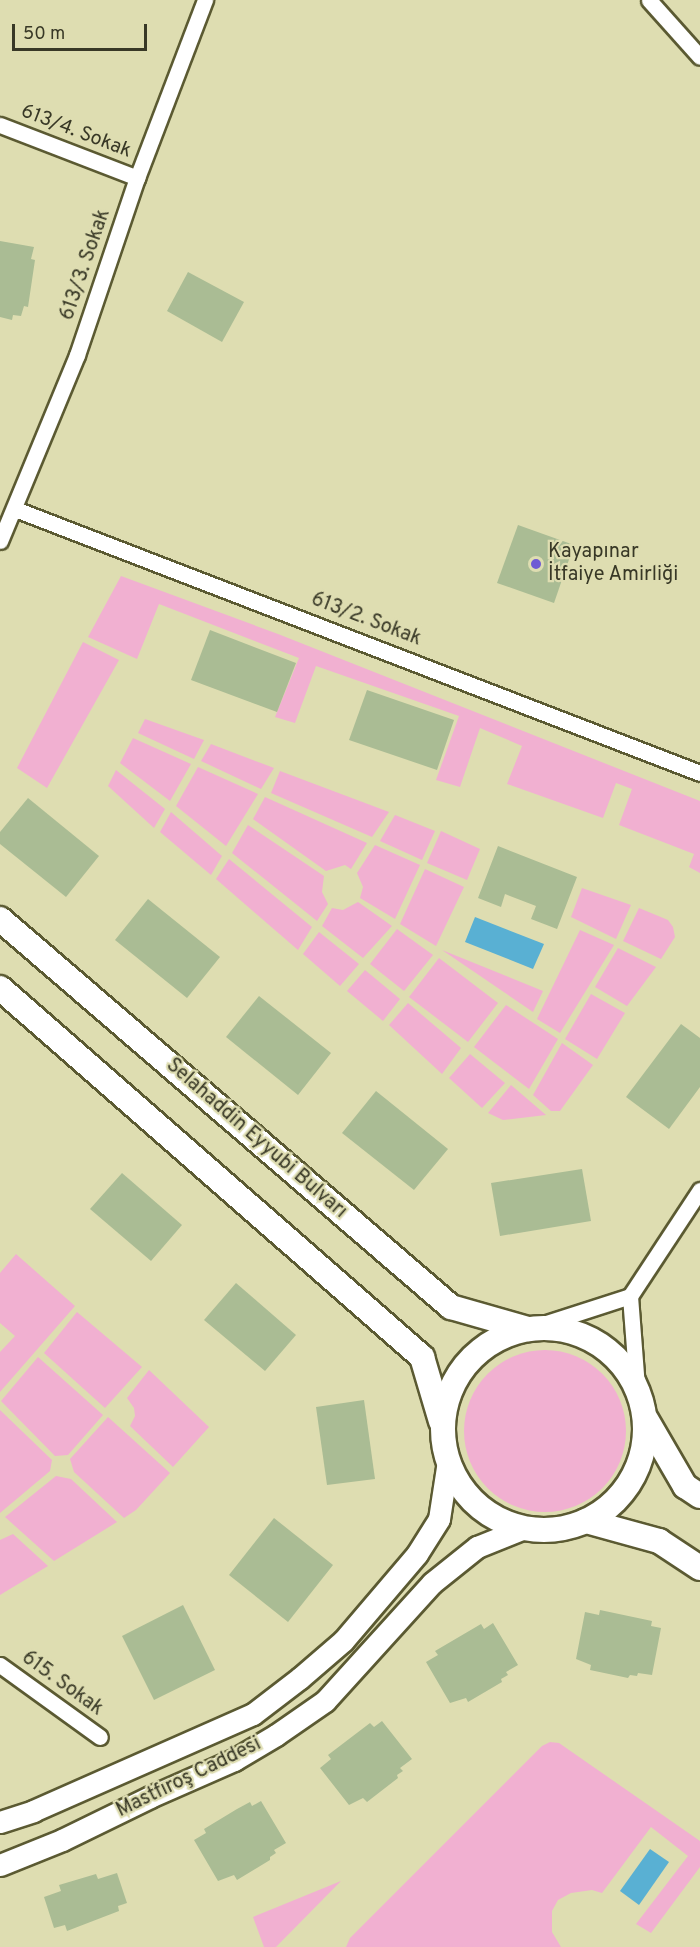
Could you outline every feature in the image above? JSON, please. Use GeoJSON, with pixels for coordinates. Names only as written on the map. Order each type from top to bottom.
{"type":"FeatureCollection","features":[{"type":"Feature","properties":{"kind":"main road","name":"Selahaddin Eyyubi Bulvarı"},"geometry":{"type":"LineString","coordinates":[[0,919],[451,1307],[528,1329]]}},
{"type":"Feature","properties":{"kind":"main road"},"geometry":{"type":"LineString","coordinates":[[0,988],[422,1357],[442,1426],[448,1461],[465,1492],[491,1515],[524,1528],[555,1530],[586,1521],[613,1504],[633,1480],[644,1450],[646,1419]]}},
{"type":"Feature","properties":{"kind":"main road"},"geometry":{"type":"LineString","coordinates":[[442,1426],[449,1392],[467,1362],[495,1340],[528,1329],[563,1329],[596,1341],[620,1361],[638,1388],[646,1419],[685,1486],[700,1496]]}},
{"type":"Feature","properties":{"kind":"main road","name":"Mastfıroş Caddesi"},"geometry":{"type":"LineString","coordinates":[[0,1822],[33,1811],[253,1714],[300,1678],[343,1641],[417,1554],[439,1518],[448,1461]]}},
{"type":"Feature","properties":{"kind":"main road"},"geometry":{"type":"LineString","coordinates":[[586,1521],[659,1541],[700,1568]]}},
{"type":"Feature","properties":{"kind":"main road","name":"Mastfıroş Caddesi"},"geometry":{"type":"LineString","coordinates":[[0,1865],[62,1840],[150,1797],[234,1760],[276,1735],[325,1701],[432,1583],[477,1547],[524,1528]]}},
{"type":"Feature","properties":{"kind":"street","name":"613/3. Sokak"},"geometry":{"type":"LineString","coordinates":[[0,541],[77,355],[137,178],[205,0]]}},
{"type":"Feature","properties":{"kind":"street"},"geometry":{"type":"LineString","coordinates":[[649,0],[700,57]]}},
{"type":"Feature","properties":{"kind":"street","name":"613/4. Sokak"},"geometry":{"type":"LineString","coordinates":[[0,125],[137,178]]}},
{"type":"Feature","properties":{"kind":"street","name":"613/2. Sokak"},"geometry":{"type":"LineString","coordinates":[[15,509],[700,773]]}},
{"type":"Feature","properties":{"kind":"street"},"geometry":{"type":"LineString","coordinates":[[638,1388],[630,1296],[700,1190]]}},
{"type":"Feature","properties":{"kind":"street"},"geometry":{"type":"LineString","coordinates":[[528,1329],[630,1296]]}},
{"type":"Feature","properties":{"kind":"street","name":"615. Sokak"},"geometry":{"type":"LineString","coordinates":[[0,1665],[100,1737]]}},
{"type":"Feature","properties":{"kind":"shaded area"},"geometry":{"type":"Polygon","coordinates":[[[121,576],[278,634],[700,801],[700,873],[689,867],[694,854],[619,825],[632,789],[616,783],[603,818],[507,784],[522,746],[480,728],[460,787],[436,780],[459,716],[316,666],[295,723],[275,717],[299,658],[159,604],[137,659],[88,637],[121,576]]]}},
{"type":"Feature","properties":{"kind":"shaded area"},"geometry":{"type":"Polygon","coordinates":[[[83,642],[119,660],[47,788],[17,768],[83,642]]]}},
{"type":"Feature","properties":{"kind":"shaded area"},"geometry":{"type":"Polygon","coordinates":[[[145,719],[204,740],[194,759],[138,733],[145,719]]]}},
{"type":"Feature","properties":{"kind":"shaded area"},"geometry":{"type":"Polygon","coordinates":[[[133,738],[191,764],[170,801],[120,763],[133,738]]]}},
{"type":"Feature","properties":{"kind":"shaded area"},"geometry":{"type":"Polygon","coordinates":[[[211,744],[274,768],[261,789],[201,761],[211,744]]]}},
{"type":"Feature","properties":{"kind":"shaded area"},"geometry":{"type":"Polygon","coordinates":[[[198,767],[258,794],[226,846],[176,806],[198,767]]]}},
{"type":"Feature","properties":{"kind":"shaded area"},"geometry":{"type":"Polygon","coordinates":[[[116,770],[165,809],[154,828],[108,786],[116,770]]]}},
{"type":"Feature","properties":{"kind":"shaded area"},"geometry":{"type":"Polygon","coordinates":[[[280,771],[389,812],[372,837],[271,793],[280,771]]]}},
{"type":"Feature","properties":{"kind":"shaded area"},"geometry":{"type":"Polygon","coordinates":[[[265,797],[367,843],[351,869],[345,865],[326,871],[253,819],[265,797]]]}},
{"type":"Feature","properties":{"kind":"shaded area"},"geometry":{"type":"Polygon","coordinates":[[[171,812],[222,856],[211,875],[160,832],[171,812]]]}},
{"type":"Feature","properties":{"kind":"shaded area"},"geometry":{"type":"Polygon","coordinates":[[[395,815],[435,831],[422,860],[380,841],[395,815]]]}},
{"type":"Feature","properties":{"kind":"shaded area"},"geometry":{"type":"Polygon","coordinates":[[[248,825],[324,876],[322,892],[328,904],[317,921],[232,853],[248,825]]]}},
{"type":"Feature","properties":{"kind":"shaded area"},"geometry":{"type":"Polygon","coordinates":[[[441,831],[480,849],[467,880],[427,863],[441,831]]]}},
{"type":"Feature","properties":{"kind":"shaded area"},"geometry":{"type":"Polygon","coordinates":[[[375,845],[420,865],[395,919],[360,898],[363,887],[357,873],[375,845]]]}},
{"type":"Feature","properties":{"kind":"shaded area"},"geometry":{"type":"Polygon","coordinates":[[[229,859],[312,927],[298,950],[216,879],[229,859]]]}},
{"type":"Feature","properties":{"kind":"shaded area"},"geometry":{"type":"Polygon","coordinates":[[[425,869],[464,887],[436,946],[400,924],[425,869]]]}},
{"type":"Feature","properties":{"kind":"shaded area"},"geometry":{"type":"Polygon","coordinates":[[[582,888],[631,905],[616,939],[571,917],[582,888]]]}},
{"type":"Feature","properties":{"kind":"shaded area"},"geometry":{"type":"Polygon","coordinates":[[[358,902],[392,926],[363,958],[322,926],[332,908],[343,910],[358,902]]]}},
{"type":"Feature","properties":{"kind":"shaded area"},"geometry":{"type":"Polygon","coordinates":[[[639,908],[668,920],[673,927],[675,937],[661,959],[623,941],[639,908]]]}},
{"type":"Feature","properties":{"kind":"shaded area"},"geometry":{"type":"Polygon","coordinates":[[[397,929],[433,955],[404,991],[370,964],[397,929]]]}},
{"type":"Feature","properties":{"kind":"shaded area"},"geometry":{"type":"Polygon","coordinates":[[[580,930],[614,945],[560,1033],[537,1019],[580,930]]]}},
{"type":"Feature","properties":{"kind":"shaded area"},"geometry":{"type":"Polygon","coordinates":[[[319,932],[359,964],[340,986],[303,954],[319,932]]]}},
{"type":"Feature","properties":{"kind":"shaded area"},"geometry":{"type":"Polygon","coordinates":[[[618,948],[656,967],[627,1006],[595,987],[618,948]]]}},
{"type":"Feature","properties":{"kind":"shaded area"},"geometry":{"type":"Polygon","coordinates":[[[442,950],[543,991],[533,1012],[442,950]]]}},
{"type":"Feature","properties":{"kind":"shaded area"},"geometry":{"type":"Polygon","coordinates":[[[439,958],[498,1003],[468,1042],[409,997],[439,958]]]}},
{"type":"Feature","properties":{"kind":"shaded area"},"geometry":{"type":"Polygon","coordinates":[[[365,970],[400,999],[383,1021],[347,991],[365,970]]]}},
{"type":"Feature","properties":{"kind":"shaded area"},"geometry":{"type":"Polygon","coordinates":[[[591,994],[625,1013],[597,1059],[565,1039],[591,994]]]}},
{"type":"Feature","properties":{"kind":"shaded area"},"geometry":{"type":"Polygon","coordinates":[[[408,1003],[461,1048],[442,1074],[389,1025],[408,1003]]]}},
{"type":"Feature","properties":{"kind":"shaded area"},"geometry":{"type":"Polygon","coordinates":[[[506,1005],[558,1039],[529,1089],[474,1047],[506,1005]]]}},
{"type":"Feature","properties":{"kind":"shaded area"},"geometry":{"type":"Polygon","coordinates":[[[562,1043],[593,1065],[560,1111],[551,1111],[533,1095],[562,1043]]]}},
{"type":"Feature","properties":{"kind":"shaded area"},"geometry":{"type":"Polygon","coordinates":[[[470,1054],[505,1083],[482,1108],[449,1078],[470,1054]]]}},
{"type":"Feature","properties":{"kind":"shaded area"},"geometry":{"type":"Polygon","coordinates":[[[511,1085],[546,1115],[503,1120],[488,1113],[511,1085]]]}},
{"type":"Feature","properties":{"kind":"shaded area"},"geometry":{"type":"Polygon","coordinates":[[[16,1254],[75,1306],[0,1392],[0,1352],[15,1336],[0,1323],[0,1273],[16,1254]]]}},
{"type":"Feature","properties":{"kind":"shaded area"},"geometry":{"type":"Polygon","coordinates":[[[77,1312],[142,1367],[105,1408],[44,1353],[77,1312]]]}},
{"type":"Feature","properties":{"kind":"shaded area"},"geometry":{"type":"Polygon","coordinates":[[[545,1350],[576,1356],[602,1374],[620,1400],[626,1431],[620,1462],[602,1488],[576,1506],[545,1512],[514,1506],[488,1488],[470,1462],[464,1431],[470,1400],[488,1374],[514,1356],[545,1350]]]}},
{"type":"Feature","properties":{"kind":"shaded area"},"geometry":{"type":"Polygon","coordinates":[[[38,1357],[103,1415],[68,1455],[55,1456],[1,1401],[38,1357]]]}},
{"type":"Feature","properties":{"kind":"shaded area"},"geometry":{"type":"Polygon","coordinates":[[[149,1370],[209,1427],[173,1467],[130,1426],[135,1416],[134,1408],[127,1398],[149,1370]]]}},
{"type":"Feature","properties":{"kind":"shaded area"},"geometry":{"type":"Polygon","coordinates":[[[0,1410],[52,1460],[50,1471],[0,1513],[0,1410]]]}},
{"type":"Feature","properties":{"kind":"shaded area"},"geometry":{"type":"Polygon","coordinates":[[[108,1417],[170,1473],[136,1510],[124,1518],[74,1472],[70,1459],[108,1417]]]}},
{"type":"Feature","properties":{"kind":"shaded area"},"geometry":{"type":"Polygon","coordinates":[[[56,1476],[71,1479],[117,1522],[54,1561],[5,1517],[56,1476]]]}},
{"type":"Feature","properties":{"kind":"shaded area"},"geometry":{"type":"Polygon","coordinates":[[[13,1534],[48,1566],[0,1595],[0,1540],[13,1534]]]}},
{"type":"Feature","properties":{"kind":"shaded area"},"geometry":{"type":"Polygon","coordinates":[[[550,1742],[559,1743],[700,1841],[700,1867],[651,1933],[636,1924],[688,1856],[651,1827],[602,1893],[592,1890],[571,1893],[558,1900],[552,1911],[552,1932],[561,1947],[346,1947],[350,1938],[542,1746],[550,1742]]]}},
{"type":"Feature","properties":{"kind":"shaded area"},"geometry":{"type":"Polygon","coordinates":[[[341,1881],[276,1947],[264,1947],[253,1917],[341,1881]]]}},
{"type":"Feature","properties":{"kind":"water"},"geometry":{"type":"Polygon","coordinates":[[[475,917],[544,944],[533,969],[465,942],[475,917]]]}},
{"type":"Feature","properties":{"kind":"water"},"geometry":{"type":"Polygon","coordinates":[[[650,1849],[669,1862],[639,1905],[620,1891],[650,1849]]]}},
{"type":"Feature","properties":{"kind":"building"},"geometry":{"type":"Polygon","coordinates":[[[0,241],[34,247],[31,259],[35,260],[28,307],[24,306],[21,316],[13,315],[12,320],[0,317],[0,241]]]}},
{"type":"Feature","properties":{"kind":"building"},"geometry":{"type":"Polygon","coordinates":[[[188,272],[244,302],[222,342],[167,311],[188,272]]]}},
{"type":"Feature","properties":{"kind":"building","name":"Kayapınar İtfaiye Amirliği"},"geometry":{"type":"Polygon","coordinates":[[[518,525],[574,545],[554,603],[497,583],[518,525]]]}},
{"type":"Feature","properties":{"kind":"building"},"geometry":{"type":"Polygon","coordinates":[[[210,630],[296,663],[277,712],[191,680],[210,630]]]}},
{"type":"Feature","properties":{"kind":"building"},"geometry":{"type":"Polygon","coordinates":[[[367,690],[454,720],[437,770],[349,740],[367,690]]]}},
{"type":"Feature","properties":{"kind":"building"},"geometry":{"type":"Polygon","coordinates":[[[28,798],[99,856],[66,897],[0,844],[0,832],[28,798]]]}},
{"type":"Feature","properties":{"kind":"building"},"geometry":{"type":"Polygon","coordinates":[[[498,846],[577,877],[557,929],[531,919],[536,906],[505,894],[501,907],[478,898],[498,846]]]}},
{"type":"Feature","properties":{"kind":"building"},"geometry":{"type":"Polygon","coordinates":[[[148,899],[220,957],[187,998],[115,940],[148,899]]]}},
{"type":"Feature","properties":{"kind":"building"},"geometry":{"type":"Polygon","coordinates":[[[259,996],[331,1053],[298,1095],[226,1037],[259,996]]]}},
{"type":"Feature","properties":{"kind":"building"},"geometry":{"type":"Polygon","coordinates":[[[681,1024],[700,1038],[700,1087],[669,1129],[626,1097],[681,1024]]]}},
{"type":"Feature","properties":{"kind":"building"},"geometry":{"type":"Polygon","coordinates":[[[376,1091],[448,1149],[414,1190],[342,1133],[376,1091]]]}},
{"type":"Feature","properties":{"kind":"building"},"geometry":{"type":"Polygon","coordinates":[[[582,1169],[591,1221],[500,1236],[491,1183],[582,1169]]]}},
{"type":"Feature","properties":{"kind":"building"},"geometry":{"type":"Polygon","coordinates":[[[122,1173],[182,1225],[151,1261],[90,1209],[122,1173]]]}},
{"type":"Feature","properties":{"kind":"building"},"geometry":{"type":"Polygon","coordinates":[[[236,1283],[296,1335],[265,1371],[204,1320],[236,1283]]]}},
{"type":"Feature","properties":{"kind":"building"},"geometry":{"type":"Polygon","coordinates":[[[364,1400],[375,1479],[327,1485],[316,1407],[364,1400]]]}},
{"type":"Feature","properties":{"kind":"building"},"geometry":{"type":"Polygon","coordinates":[[[274,1518],[333,1565],[288,1622],[229,1575],[274,1518]]]}},
{"type":"Feature","properties":{"kind":"building"},"geometry":{"type":"Polygon","coordinates":[[[183,1605],[215,1670],[154,1700],[122,1636],[183,1605]]]}},
{"type":"Feature","properties":{"kind":"building"},"geometry":{"type":"Polygon","coordinates":[[[600,1610],[652,1621],[651,1626],[661,1628],[652,1675],[638,1673],[637,1676],[630,1675],[628,1678],[590,1670],[591,1665],[576,1659],[585,1612],[599,1615],[600,1610]]]}},
{"type":"Feature","properties":{"kind":"building"},"geometry":{"type":"Polygon","coordinates":[[[493,1623],[518,1665],[506,1672],[508,1675],[501,1679],[502,1682],[468,1702],[466,1698],[450,1703],[426,1662],[438,1655],[435,1651],[481,1624],[484,1629],[493,1623]]]}},
{"type":"Feature","properties":{"kind":"building"},"geometry":{"type":"Polygon","coordinates":[[[382,1721],[412,1759],[400,1768],[403,1771],[397,1775],[398,1778],[367,1802],[363,1798],[349,1805],[320,1768],[331,1759],[328,1755],[370,1723],[374,1727],[382,1721]]]}},
{"type":"Feature","properties":{"kind":"building"},"geometry":{"type":"Polygon","coordinates":[[[261,1801],[286,1843],[274,1850],[276,1853],[270,1857],[270,1860],[237,1880],[234,1875],[218,1881],[194,1840],[206,1833],[204,1829],[237,1809],[250,1802],[252,1806],[261,1801]]]}},
{"type":"Feature","properties":{"kind":"building"},"geometry":{"type":"Polygon","coordinates":[[[117,1873],[127,1903],[118,1906],[119,1911],[67,1931],[65,1925],[54,1928],[44,1897],[61,1891],[59,1885],[96,1874],[98,1879],[117,1873]]]}},
{"type":"Feature","properties":{"kind":"place","name":"Kayapınar İtfaiye Amirliği"},"geometry":{"type":"Point","coordinates":[536,564]}}]}
